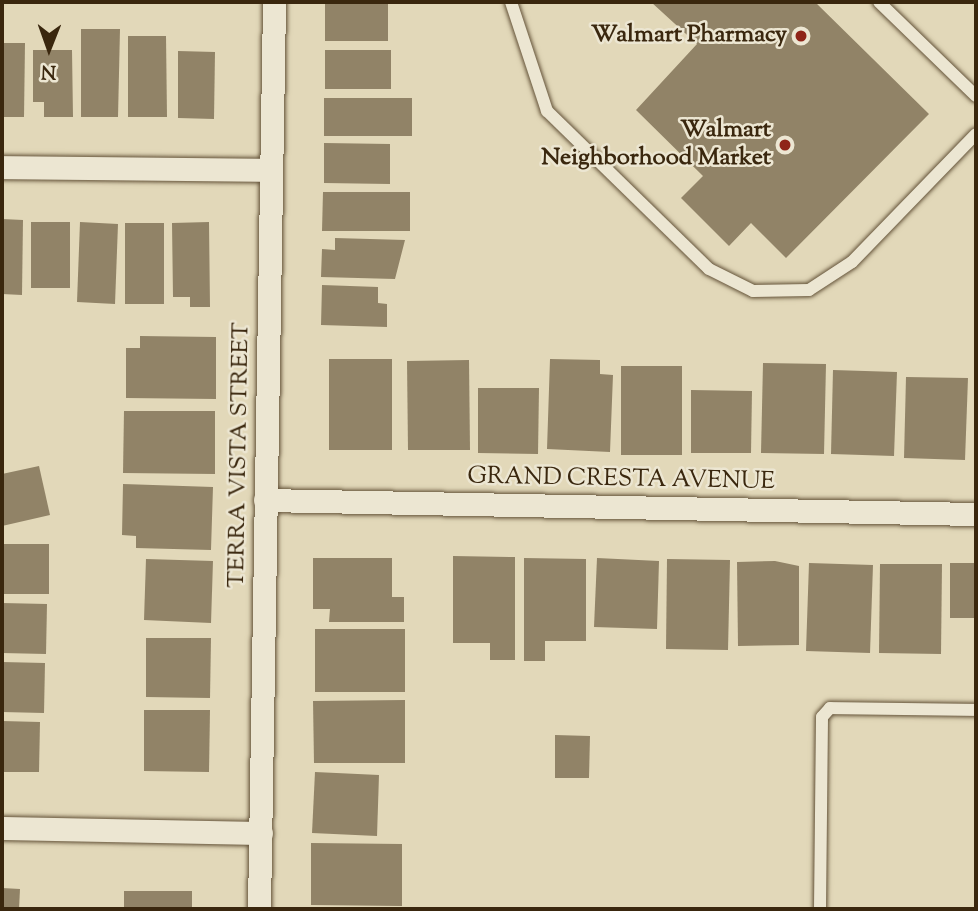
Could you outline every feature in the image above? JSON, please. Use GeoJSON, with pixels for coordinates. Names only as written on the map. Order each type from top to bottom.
{"type":"FeatureCollection","features":[{"type":"Feature","properties":{"kind":"street","name":"TERRA VISTA STREET"},"geometry":{"type":"LineString","coordinates":[[259,909],[274,2]]}},
{"type":"Feature","properties":{"kind":"street"},"geometry":{"type":"LineString","coordinates":[[2,167],[271,170]]}},
{"type":"Feature","properties":{"kind":"street","name":"GRAND CRESTA AVENUE"},"geometry":{"type":"LineString","coordinates":[[265,500],[976,514]]}},
{"type":"Feature","properties":{"kind":"street"},"geometry":{"type":"LineString","coordinates":[[2,828],[261,833]]}},
{"type":"Feature","properties":{"kind":"lane"},"geometry":{"type":"LineString","coordinates":[[511,2],[547,111],[709,269],[753,291],[809,290],[852,262],[976,134]]}},
{"type":"Feature","properties":{"kind":"lane"},"geometry":{"type":"LineString","coordinates":[[878,2],[976,96]]}},
{"type":"Feature","properties":{"kind":"lane"},"geometry":{"type":"LineString","coordinates":[[820,909],[822,717],[830,708],[976,710]]}},
{"type":"Feature","properties":{"kind":"building"},"geometry":{"type":"Polygon","coordinates":[[[388,2],[388,41],[325,41],[325,3],[388,2]]]}},
{"type":"Feature","properties":{"kind":"building","name":"Walmart Neighborhood Market"},"geometry":{"type":"Polygon","coordinates":[[[651,2],[815,2],[929,114],[786,258],[751,223],[729,246],[681,198],[703,176],[636,110],[697,44],[651,2]]]}},
{"type":"Feature","properties":{"kind":"building"},"geometry":{"type":"Polygon","coordinates":[[[81,29],[120,29],[118,117],[81,117],[81,29]]]}},
{"type":"Feature","properties":{"kind":"building"},"geometry":{"type":"Polygon","coordinates":[[[128,36],[166,36],[167,117],[128,117],[128,36]]]}},
{"type":"Feature","properties":{"kind":"building"},"geometry":{"type":"Polygon","coordinates":[[[2,43],[25,43],[24,117],[2,117],[2,43]]]}},
{"type":"Feature","properties":{"kind":"building"},"geometry":{"type":"Polygon","coordinates":[[[33,50],[72,50],[73,117],[44,117],[44,102],[33,102],[33,50]]]}},
{"type":"Feature","properties":{"kind":"building"},"geometry":{"type":"Polygon","coordinates":[[[325,50],[391,50],[391,89],[325,89],[325,50]]]}},
{"type":"Feature","properties":{"kind":"building"},"geometry":{"type":"Polygon","coordinates":[[[178,51],[215,52],[214,119],[178,118],[178,51]]]}},
{"type":"Feature","properties":{"kind":"building"},"geometry":{"type":"Polygon","coordinates":[[[324,98],[412,98],[412,136],[324,136],[324,98]]]}},
{"type":"Feature","properties":{"kind":"building"},"geometry":{"type":"Polygon","coordinates":[[[324,143],[390,144],[390,184],[324,183],[324,143]]]}},
{"type":"Feature","properties":{"kind":"building"},"geometry":{"type":"Polygon","coordinates":[[[323,192],[410,192],[410,231],[322,231],[323,192]]]}},
{"type":"Feature","properties":{"kind":"building"},"geometry":{"type":"Polygon","coordinates":[[[2,219],[23,220],[22,295],[2,294],[2,219]]]}},
{"type":"Feature","properties":{"kind":"building"},"geometry":{"type":"Polygon","coordinates":[[[31,222],[70,222],[70,288],[31,288],[31,222]]]}},
{"type":"Feature","properties":{"kind":"building"},"geometry":{"type":"Polygon","coordinates":[[[80,222],[118,224],[115,304],[77,302],[80,222]]]}},
{"type":"Feature","properties":{"kind":"building"},"geometry":{"type":"Polygon","coordinates":[[[209,222],[210,307],[190,307],[190,297],[173,297],[172,223],[209,222]]]}},
{"type":"Feature","properties":{"kind":"building"},"geometry":{"type":"Polygon","coordinates":[[[125,223],[164,223],[164,304],[125,304],[125,223]]]}},
{"type":"Feature","properties":{"kind":"building"},"geometry":{"type":"Polygon","coordinates":[[[335,238],[405,240],[395,279],[321,277],[322,249],[335,250],[335,238]]]}},
{"type":"Feature","properties":{"kind":"building"},"geometry":{"type":"Polygon","coordinates":[[[322,285],[378,287],[378,303],[387,304],[387,327],[321,325],[322,285]]]}},
{"type":"Feature","properties":{"kind":"building"},"geometry":{"type":"Polygon","coordinates":[[[140,336],[216,337],[216,399],[126,398],[126,348],[140,348],[140,336]]]}},
{"type":"Feature","properties":{"kind":"building"},"geometry":{"type":"Polygon","coordinates":[[[329,359],[392,359],[392,450],[329,450],[329,359]]]}},
{"type":"Feature","properties":{"kind":"building"},"geometry":{"type":"Polygon","coordinates":[[[550,359],[600,360],[600,374],[613,375],[610,452],[547,449],[550,359]]]}},
{"type":"Feature","properties":{"kind":"building"},"geometry":{"type":"Polygon","coordinates":[[[469,360],[470,450],[408,450],[407,361],[469,360]]]}},
{"type":"Feature","properties":{"kind":"building"},"geometry":{"type":"Polygon","coordinates":[[[763,363],[826,364],[824,454],[761,453],[763,363]]]}},
{"type":"Feature","properties":{"kind":"building"},"geometry":{"type":"Polygon","coordinates":[[[621,366],[682,366],[682,455],[621,455],[621,366]]]}},
{"type":"Feature","properties":{"kind":"building"},"geometry":{"type":"Polygon","coordinates":[[[833,370],[897,372],[894,456],[831,454],[833,370]]]}},
{"type":"Feature","properties":{"kind":"building"},"geometry":{"type":"Polygon","coordinates":[[[906,377],[968,378],[965,460],[904,458],[906,377]]]}},
{"type":"Feature","properties":{"kind":"building"},"geometry":{"type":"Polygon","coordinates":[[[478,388],[539,388],[538,454],[478,453],[478,388]]]}},
{"type":"Feature","properties":{"kind":"building"},"geometry":{"type":"Polygon","coordinates":[[[691,390],[752,391],[751,453],[691,453],[691,390]]]}},
{"type":"Feature","properties":{"kind":"building"},"geometry":{"type":"Polygon","coordinates":[[[124,411],[215,411],[215,474],[123,473],[124,411]]]}},
{"type":"Feature","properties":{"kind":"building"},"geometry":{"type":"Polygon","coordinates":[[[39,466],[50,515],[2,526],[2,474],[39,466]]]}},
{"type":"Feature","properties":{"kind":"building"},"geometry":{"type":"Polygon","coordinates":[[[123,484],[213,487],[211,550],[136,548],[136,536],[122,535],[123,484]]]}},
{"type":"Feature","properties":{"kind":"building"},"geometry":{"type":"Polygon","coordinates":[[[2,544],[49,544],[49,594],[2,594],[2,544]]]}},
{"type":"Feature","properties":{"kind":"building"},"geometry":{"type":"Polygon","coordinates":[[[453,556],[515,557],[515,660],[490,660],[490,643],[453,643],[453,556]]]}},
{"type":"Feature","properties":{"kind":"building"},"geometry":{"type":"Polygon","coordinates":[[[313,558],[392,558],[392,597],[404,597],[404,622],[329,622],[330,609],[313,609],[313,558]]]}},
{"type":"Feature","properties":{"kind":"building"},"geometry":{"type":"Polygon","coordinates":[[[524,558],[586,559],[586,641],[545,641],[545,661],[524,661],[524,558]]]}},
{"type":"Feature","properties":{"kind":"building"},"geometry":{"type":"Polygon","coordinates":[[[597,558],[659,561],[657,629],[594,627],[597,558]]]}},
{"type":"Feature","properties":{"kind":"building"},"geometry":{"type":"Polygon","coordinates":[[[146,559],[213,561],[211,623],[144,620],[146,559]]]}},
{"type":"Feature","properties":{"kind":"building"},"geometry":{"type":"Polygon","coordinates":[[[667,559],[730,560],[728,650],[666,649],[667,559]]]}},
{"type":"Feature","properties":{"kind":"building"},"geometry":{"type":"Polygon","coordinates":[[[775,561],[799,566],[799,645],[738,646],[737,562],[775,561]]]}},
{"type":"Feature","properties":{"kind":"building"},"geometry":{"type":"Polygon","coordinates":[[[809,563],[873,565],[870,653],[806,651],[809,563]]]}},
{"type":"Feature","properties":{"kind":"building"},"geometry":{"type":"Polygon","coordinates":[[[950,563],[976,563],[976,618],[950,618],[950,563]]]}},
{"type":"Feature","properties":{"kind":"building"},"geometry":{"type":"Polygon","coordinates":[[[880,564],[942,564],[941,654],[879,653],[880,564]]]}},
{"type":"Feature","properties":{"kind":"building"},"geometry":{"type":"Polygon","coordinates":[[[2,603],[47,604],[46,654],[2,653],[2,603]]]}},
{"type":"Feature","properties":{"kind":"building"},"geometry":{"type":"Polygon","coordinates":[[[315,629],[405,629],[405,692],[315,692],[315,629]]]}},
{"type":"Feature","properties":{"kind":"building"},"geometry":{"type":"Polygon","coordinates":[[[146,638],[211,638],[210,698],[146,697],[146,638]]]}},
{"type":"Feature","properties":{"kind":"building"},"geometry":{"type":"Polygon","coordinates":[[[2,662],[45,663],[44,713],[2,712],[2,662]]]}},
{"type":"Feature","properties":{"kind":"building"},"geometry":{"type":"Polygon","coordinates":[[[405,700],[405,763],[314,763],[313,701],[405,700]]]}},
{"type":"Feature","properties":{"kind":"building"},"geometry":{"type":"Polygon","coordinates":[[[144,710],[210,710],[209,772],[144,771],[144,710]]]}},
{"type":"Feature","properties":{"kind":"building"},"geometry":{"type":"Polygon","coordinates":[[[2,721],[40,722],[39,772],[2,772],[2,721]]]}},
{"type":"Feature","properties":{"kind":"building"},"geometry":{"type":"Polygon","coordinates":[[[555,735],[590,736],[589,778],[555,778],[555,735]]]}},
{"type":"Feature","properties":{"kind":"building"},"geometry":{"type":"Polygon","coordinates":[[[315,772],[379,775],[377,836],[312,833],[315,772]]]}},
{"type":"Feature","properties":{"kind":"building"},"geometry":{"type":"Polygon","coordinates":[[[311,843],[402,844],[402,906],[311,905],[311,843]]]}},
{"type":"Feature","properties":{"kind":"building"},"geometry":{"type":"Polygon","coordinates":[[[2,888],[20,889],[19,909],[2,909],[2,888]]]}},
{"type":"Feature","properties":{"kind":"building"},"geometry":{"type":"Polygon","coordinates":[[[124,891],[192,891],[192,909],[124,909],[124,891]]]}},
{"type":"Feature","properties":{"kind":"place","name":"Walmart Pharmacy"},"geometry":{"type":"Point","coordinates":[801,36]}},
{"type":"Feature","properties":{"kind":"place","name":"Walmart Neighborhood Market"},"geometry":{"type":"Point","coordinates":[785,145]}}]}
